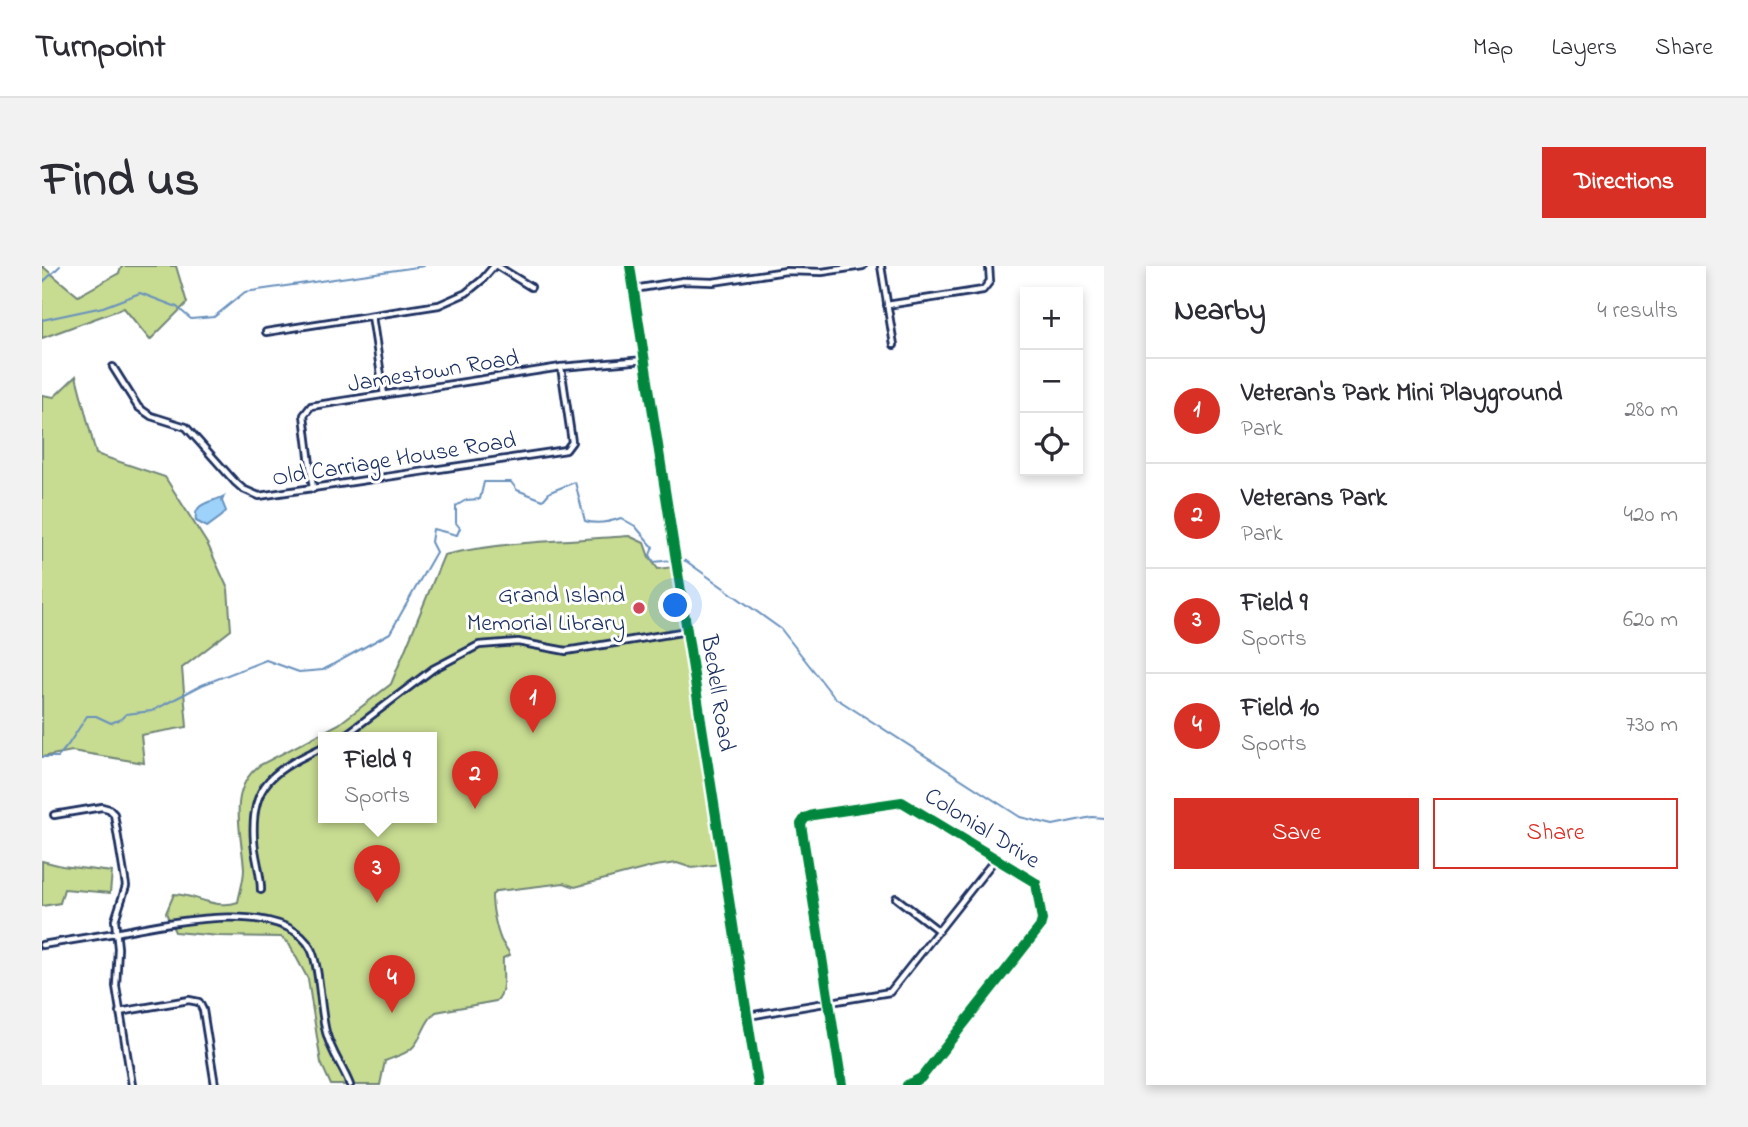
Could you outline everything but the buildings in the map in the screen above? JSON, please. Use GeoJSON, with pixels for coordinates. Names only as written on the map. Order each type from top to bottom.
{"type":"FeatureCollection","features":[{"type":"Feature","properties":{"kind":"street"},"geometry":{"type":"LineString","coordinates":[[266,332],[449,302],[474,287],[495,266],[531,287]]}},
{"type":"Feature","properties":{"kind":"street","name":"Bedell Road"},"geometry":{"type":"LineString","coordinates":[[630,266],[758,1085]]}},
{"type":"Feature","properties":{"kind":"street"},"geometry":{"type":"LineString","coordinates":[[634,289],[683,281],[713,282],[786,271],[822,272],[863,266]]}},
{"type":"Feature","properties":{"kind":"street"},"geometry":{"type":"LineString","coordinates":[[881,266],[894,345]]}},
{"type":"Feature","properties":{"kind":"street"},"geometry":{"type":"LineString","coordinates":[[887,305],[983,290],[990,281],[989,266]]}},
{"type":"Feature","properties":{"kind":"street"},"geometry":{"type":"LineString","coordinates":[[372,316],[384,395]]}},
{"type":"Feature","properties":{"kind":"street","name":"Jamestown Road"},"geometry":{"type":"LineString","coordinates":[[313,489],[304,415],[311,406],[561,368],[645,360]]}},
{"type":"Feature","properties":{"kind":"street","name":"Old Carriage House Road"},"geometry":{"type":"LineString","coordinates":[[113,367],[138,407],[151,416],[186,427],[243,489],[265,496],[566,450],[572,442],[561,368]]}},
{"type":"Feature","properties":{"kind":"street"},"geometry":{"type":"LineString","coordinates":[[349,732],[433,669],[479,645],[518,642],[566,652],[688,631]]}},
{"type":"Feature","properties":{"kind":"street"},"geometry":{"type":"LineString","coordinates":[[261,890],[254,840],[254,814],[260,794],[277,771],[318,750]]}},
{"type":"Feature","properties":{"kind":"street","name":"Colonial Drive"},"geometry":{"type":"LineString","coordinates":[[842,1085],[801,828],[805,818],[902,802],[1036,883],[1042,924],[921,1078],[907,1085]]}},
{"type":"Feature","properties":{"kind":"street"},"geometry":{"type":"LineString","coordinates":[[54,815],[103,807],[114,814],[126,886],[116,915],[116,986],[132,1085]]}},
{"type":"Feature","properties":{"kind":"street"},"geometry":{"type":"LineString","coordinates":[[748,1016],[890,992],[996,858]]}},
{"type":"Feature","properties":{"kind":"street"},"geometry":{"type":"LineString","coordinates":[[896,898],[939,931]]}},
{"type":"Feature","properties":{"kind":"street"},"geometry":{"type":"LineString","coordinates":[[42,945],[211,917],[276,923],[297,932],[312,950],[327,1034],[350,1085]]}},
{"type":"Feature","properties":{"kind":"street"},"geometry":{"type":"LineString","coordinates":[[119,1012],[189,1000],[199,1002],[203,1010],[215,1085]]}},
{"type":"Feature","properties":{"kind":"green space"},"geometry":{"type":"Polygon","coordinates":[[[42,266],[78,296],[119,273],[122,266],[176,266],[187,303],[150,340],[124,308],[42,338],[42,266]]]}},
{"type":"Feature","properties":{"kind":"green space"},"geometry":{"type":"Polygon","coordinates":[[[76,376],[96,454],[165,477],[208,545],[228,589],[231,630],[182,668],[187,727],[141,735],[144,763],[72,751],[42,757],[42,395],[54,397],[76,376]]]}},
{"type":"Feature","properties":{"kind":"green space"},"geometry":{"type":"Polygon","coordinates":[[[629,536],[644,543],[649,557],[658,569],[673,567],[720,864],[692,868],[677,863],[655,866],[575,887],[564,883],[497,891],[492,895],[497,930],[510,955],[503,958],[503,987],[496,1001],[436,1012],[411,1049],[385,1061],[380,1085],[331,1085],[321,1063],[308,979],[289,944],[281,937],[175,932],[166,913],[174,894],[222,904],[238,902],[244,869],[238,813],[243,787],[249,775],[260,765],[318,735],[318,823],[437,823],[437,732],[324,732],[339,724],[391,684],[444,555],[513,544],[629,536]]]}},
{"type":"Feature","properties":{"kind":"green space"},"geometry":{"type":"Polygon","coordinates":[[[42,861],[112,872],[110,893],[64,889],[60,903],[42,906],[42,861]]]}},
{"type":"Feature","properties":{"kind":"water"},"geometry":{"type":"Polygon","coordinates":[[[224,496],[222,501],[226,511],[222,516],[207,527],[196,521],[200,506],[224,496]]]}},
{"type":"Feature","properties":{"kind":"waterway"},"geometry":{"type":"LineString","coordinates":[[42,283],[60,266]]}},
{"type":"Feature","properties":{"kind":"waterway"},"geometry":{"type":"LineString","coordinates":[[42,320],[103,307],[140,293],[177,307],[191,319],[214,317],[245,292],[424,266]]}},
{"type":"Feature","properties":{"kind":"waterway"},"geometry":{"type":"LineString","coordinates":[[42,757],[58,757],[87,716],[96,716],[111,723],[126,714],[152,711],[202,685],[266,660],[299,672],[323,670],[390,633],[436,552],[431,542],[433,529],[457,535],[460,528],[456,523],[456,506],[466,500],[480,499],[484,482],[511,482],[517,490],[543,500],[550,492],[575,482],[585,521],[594,523],[621,518],[635,526],[653,547],[650,555],[654,562],[672,560]]}},
{"type":"Feature","properties":{"kind":"waterway"},"geometry":{"type":"LineString","coordinates":[[681,560],[781,629],[834,697],[1020,817],[1053,825],[1092,817],[1104,818]]}},
{"type":"Feature","properties":{"kind":"cycle path"},"geometry":{"type":"LineString","coordinates":[[630,266],[758,1085]]}},
{"type":"Feature","properties":{"kind":"cycle path"},"geometry":{"type":"LineString","coordinates":[[842,1085],[801,824],[805,818],[813,815],[902,802],[1036,883],[1042,920],[1040,927],[921,1078],[907,1085]]}},
{"type":"Feature","properties":{"kind":"place","name":"Grand Island Memorial Library"},"geometry":{"type":"Point","coordinates":[639,608]}},
{"type":"Feature","properties":{"kind":"place","name":"Veteran's Park Mini Playground"},"geometry":{"type":"Point","coordinates":[533,733]}},
{"type":"Feature","properties":{"kind":"place","name":"Veterans Park"},"geometry":{"type":"Point","coordinates":[475,809]}},
{"type":"Feature","properties":{"kind":"place","name":"Field 9"},"geometry":{"type":"Point","coordinates":[377,903]}},
{"type":"Feature","properties":{"kind":"place","name":"Field 10"},"geometry":{"type":"Point","coordinates":[392,1013]}}]}
